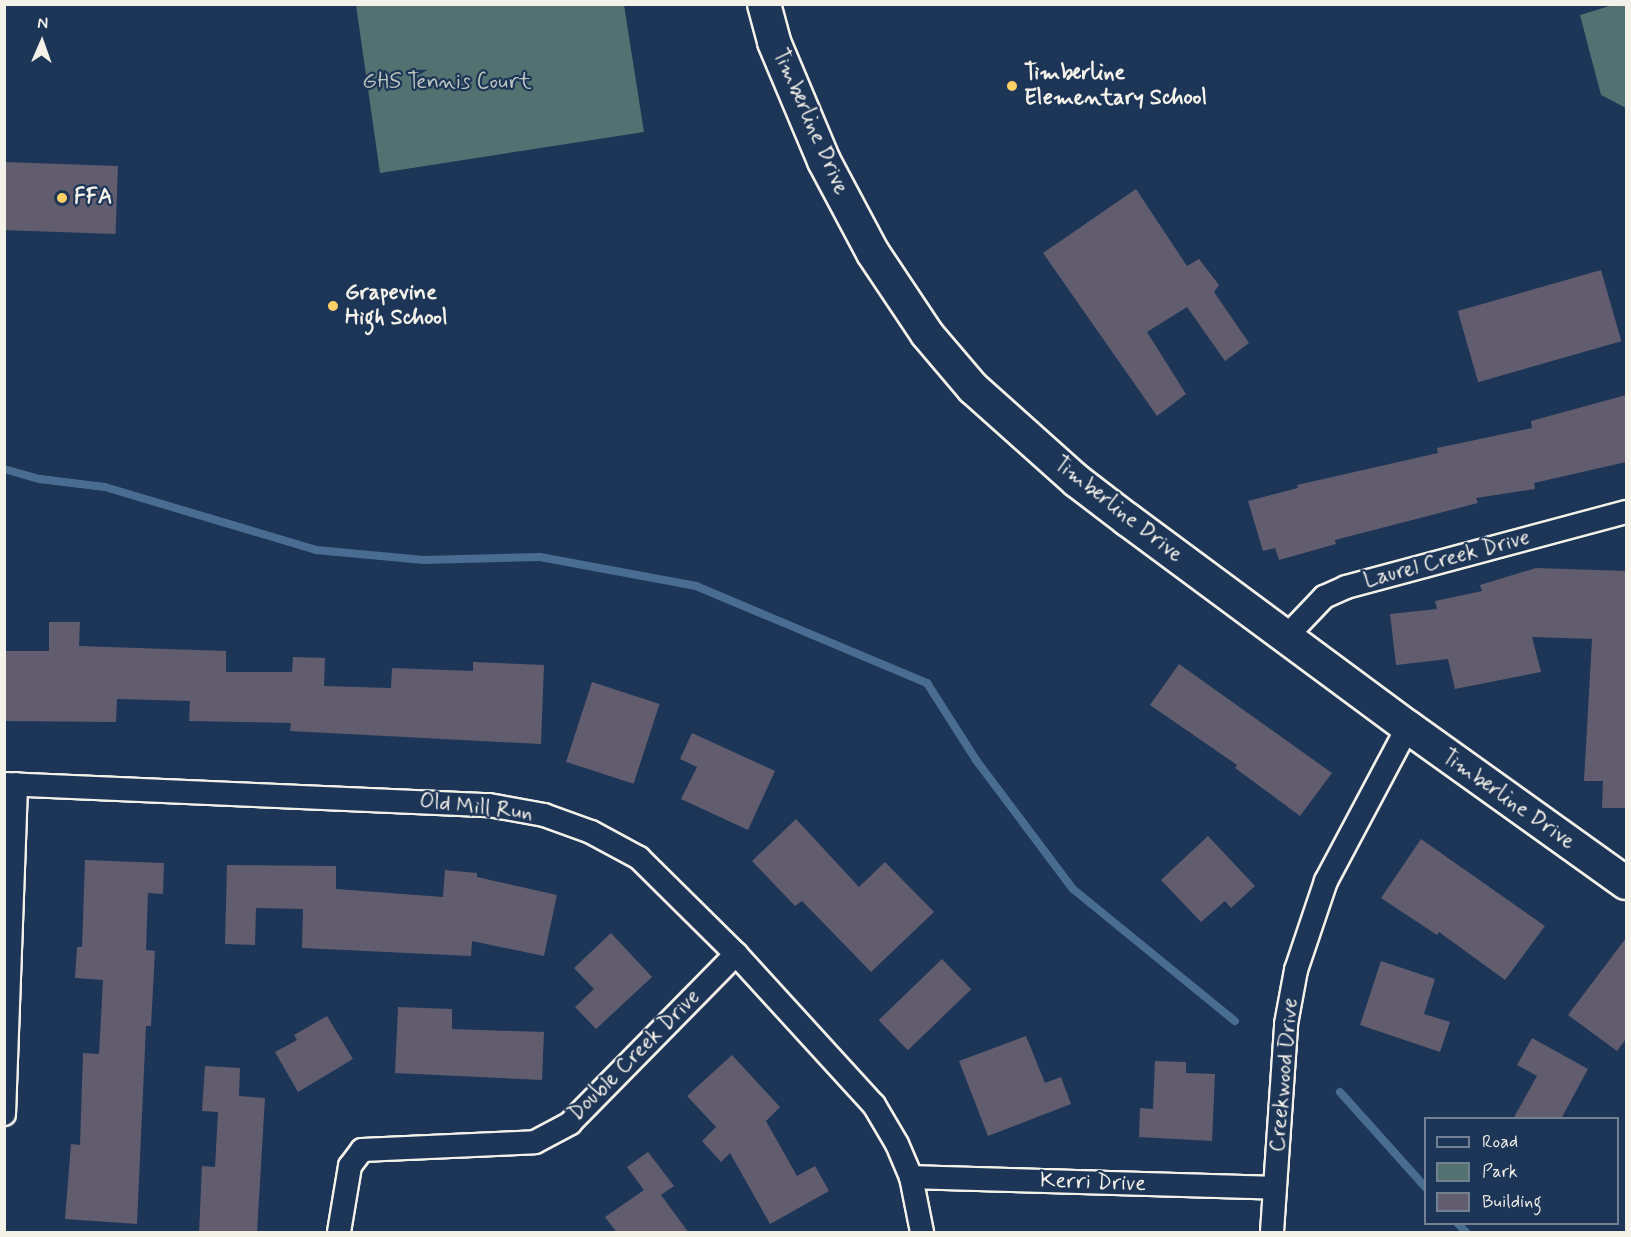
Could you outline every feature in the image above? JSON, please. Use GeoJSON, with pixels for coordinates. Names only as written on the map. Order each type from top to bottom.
{"type":"FeatureCollection","features":[{"type":"Feature","properties":{"kind":"street","name":"Timberline Drive"},"geometry":{"type":"LineString","coordinates":[[764,4],[774,42],[824,161],[873,253],[927,334],[973,388],[1077,481],[1285,638],[1626,883]]}},
{"type":"Feature","properties":{"kind":"street","name":"Laurel Creek Drive"},"geometry":{"type":"LineString","coordinates":[[1285,638],[1324,597],[1346,587],[1626,512]]}},
{"type":"Feature","properties":{"kind":"street","name":"Creekwood Drive"},"geometry":{"type":"LineString","coordinates":[[1272,1233],[1286,1024],[1296,970],[1326,880],[1408,728]]}},
{"type":"Feature","properties":{"kind":"street","name":"Old Mill Run"},"geometry":{"type":"LineString","coordinates":[[10,784],[489,805],[544,815],[591,832],[639,858],[736,954],[874,1105],[897,1144],[910,1178],[922,1233]]}},
{"type":"Feature","properties":{"kind":"street"},"geometry":{"type":"LineString","coordinates":[[4,1114],[10,784]]}},
{"type":"Feature","properties":{"kind":"street","name":"Double Creek Drive"},"geometry":{"type":"LineString","coordinates":[[339,1233],[350,1166],[362,1150],[535,1142],[570,1124],[736,954]]}},
{"type":"Feature","properties":{"kind":"street","name":"Kerri Drive"},"geometry":{"type":"LineString","coordinates":[[910,1178],[1275,1188]]}},
{"type":"Feature","properties":{"kind":"green space"},"geometry":{"type":"Polygon","coordinates":[[[1616,4],[1626,5],[1626,108],[1601,95],[1580,15],[1616,4]]]}},
{"type":"Feature","properties":{"kind":"green space","name":"GHS Tennis Court"},"geometry":{"type":"Polygon","coordinates":[[[356,5],[624,5],[644,132],[380,173],[356,5]]]}},
{"type":"Feature","properties":{"kind":"building","name":"FFA"},"geometry":{"type":"Polygon","coordinates":[[[4,162],[118,166],[116,234],[4,230],[4,162]]]}},
{"type":"Feature","properties":{"kind":"building"},"geometry":{"type":"Polygon","coordinates":[[[1136,189],[1187,266],[1199,259],[1219,285],[1214,292],[1249,343],[1225,361],[1187,307],[1147,332],[1186,394],[1157,416],[1043,253],[1136,189]]]}},
{"type":"Feature","properties":{"kind":"building"},"geometry":{"type":"Polygon","coordinates":[[[1601,270],[1621,341],[1478,382],[1458,311],[1601,270]]]}},
{"type":"Feature","properties":{"kind":"building"},"geometry":{"type":"Polygon","coordinates":[[[1626,395],[1626,462],[1534,483],[1535,489],[1476,498],[1478,503],[1335,540],[1336,544],[1279,560],[1275,548],[1263,551],[1248,501],[1298,488],[1297,485],[1438,453],[1437,448],[1532,428],[1531,421],[1626,395]]]}},
{"type":"Feature","properties":{"kind":"building"},"geometry":{"type":"Polygon","coordinates":[[[1536,568],[1626,571],[1626,808],[1602,808],[1603,781],[1584,781],[1592,639],[1532,637],[1541,672],[1455,689],[1448,659],[1396,665],[1390,614],[1437,609],[1435,601],[1482,591],[1480,585],[1536,568]]]}},
{"type":"Feature","properties":{"kind":"building"},"geometry":{"type":"Polygon","coordinates":[[[49,622],[80,622],[79,646],[226,651],[226,672],[292,672],[293,657],[325,658],[324,686],[391,688],[392,668],[473,671],[473,662],[544,665],[541,744],[290,731],[291,723],[189,721],[190,701],[117,699],[116,722],[4,721],[4,651],[49,651],[49,622]]]}},
{"type":"Feature","properties":{"kind":"building"},"geometry":{"type":"Polygon","coordinates":[[[1179,664],[1332,773],[1300,816],[1235,768],[1237,765],[1150,705],[1179,664]]]}},
{"type":"Feature","properties":{"kind":"building"},"geometry":{"type":"Polygon","coordinates":[[[592,682],[660,704],[634,784],[566,762],[592,682]]]}},
{"type":"Feature","properties":{"kind":"building"},"geometry":{"type":"Polygon","coordinates":[[[692,733],[775,771],[748,830],[681,799],[697,767],[680,759],[692,733]]]}},
{"type":"Feature","properties":{"kind":"building"},"geometry":{"type":"Polygon","coordinates":[[[796,819],[859,887],[885,862],[934,912],[871,972],[802,901],[795,906],[752,861],[796,819]]]}},
{"type":"Feature","properties":{"kind":"building"},"geometry":{"type":"Polygon","coordinates":[[[1208,836],[1255,886],[1231,908],[1225,901],[1201,922],[1161,880],[1208,836]]]}},
{"type":"Feature","properties":{"kind":"building"},"geometry":{"type":"Polygon","coordinates":[[[1421,839],[1545,926],[1505,980],[1439,932],[1437,935],[1381,898],[1421,839]]]}},
{"type":"Feature","properties":{"kind":"building"},"geometry":{"type":"Polygon","coordinates":[[[85,860],[164,863],[163,894],[148,893],[146,950],[155,951],[151,1026],[146,1026],[137,1224],[65,1219],[71,1144],[80,1145],[83,1053],[99,1054],[103,980],[75,978],[77,947],[82,947],[85,860]]]}},
{"type":"Feature","properties":{"kind":"building"},"geometry":{"type":"Polygon","coordinates":[[[227,865],[336,866],[336,889],[443,897],[445,870],[477,873],[477,877],[557,895],[544,956],[472,941],[471,956],[302,948],[303,909],[256,908],[255,945],[225,944],[227,865]]]}},
{"type":"Feature","properties":{"kind":"building"},"geometry":{"type":"Polygon","coordinates":[[[611,933],[652,977],[596,1029],[575,1007],[594,989],[574,968],[611,933]]]}},
{"type":"Feature","properties":{"kind":"building"},"geometry":{"type":"Polygon","coordinates":[[[1626,938],[1626,1039],[1617,1051],[1568,1015],[1626,938]]]}},
{"type":"Feature","properties":{"kind":"building"},"geometry":{"type":"Polygon","coordinates":[[[942,959],[971,989],[908,1050],[879,1020],[942,959]]]}},
{"type":"Feature","properties":{"kind":"building"},"geometry":{"type":"Polygon","coordinates":[[[1381,961],[1435,979],[1424,1014],[1450,1022],[1440,1052],[1360,1025],[1381,961]]]}},
{"type":"Feature","properties":{"kind":"building"},"geometry":{"type":"Polygon","coordinates":[[[398,1007],[452,1009],[452,1029],[544,1032],[542,1080],[395,1073],[398,1007]]]}},
{"type":"Feature","properties":{"kind":"building"},"geometry":{"type":"Polygon","coordinates":[[[327,1016],[353,1059],[298,1092],[275,1052],[297,1040],[294,1035],[327,1016]]]}},
{"type":"Feature","properties":{"kind":"building"},"geometry":{"type":"Polygon","coordinates":[[[1026,1036],[1045,1083],[1061,1077],[1071,1104],[988,1136],[959,1061],[1026,1036]]]}},
{"type":"Feature","properties":{"kind":"building"},"geometry":{"type":"Polygon","coordinates":[[[1532,1038],[1588,1069],[1562,1117],[1514,1117],[1537,1076],[1517,1065],[1532,1038]]]}},
{"type":"Feature","properties":{"kind":"building"},"geometry":{"type":"Polygon","coordinates":[[[732,1055],[780,1107],[766,1121],[797,1176],[815,1166],[829,1191],[770,1224],[730,1153],[721,1162],[702,1141],[716,1127],[687,1096],[732,1055]]]}},
{"type":"Feature","properties":{"kind":"building"},"geometry":{"type":"Polygon","coordinates":[[[1155,1061],[1186,1062],[1186,1073],[1215,1074],[1212,1141],[1139,1137],[1140,1108],[1153,1109],[1155,1061]]]}},
{"type":"Feature","properties":{"kind":"building"},"geometry":{"type":"Polygon","coordinates":[[[205,1066],[240,1068],[239,1096],[265,1098],[257,1233],[199,1233],[202,1166],[215,1167],[218,1112],[202,1111],[205,1066]]]}},
{"type":"Feature","properties":{"kind":"building"},"geometry":{"type":"Polygon","coordinates":[[[648,1152],[674,1186],[661,1195],[689,1233],[617,1233],[605,1217],[644,1190],[627,1167],[648,1152]]]}},
{"type":"Feature","properties":{"kind":"waterway"},"geometry":{"type":"LineString","coordinates":[[4,469],[40,479],[105,487],[316,550],[424,560],[540,557],[696,586],[927,683],[976,760],[1073,889],[1235,1021]]}},
{"type":"Feature","properties":{"kind":"waterway"},"geometry":{"type":"LineString","coordinates":[[1340,1092],[1424,1186]]}},
{"type":"Feature","properties":{"kind":"waterway"},"geometry":{"type":"LineString","coordinates":[[1459,1225],[1466,1232]]}},
{"type":"Feature","properties":{"kind":"place","name":"Timberline Elementary School"},"geometry":{"type":"Point","coordinates":[1012,86]}},
{"type":"Feature","properties":{"kind":"place","name":"FFA"},"geometry":{"type":"Point","coordinates":[62,198]}},
{"type":"Feature","properties":{"kind":"place","name":"Grapevine High School"},"geometry":{"type":"Point","coordinates":[333,306]}}]}
